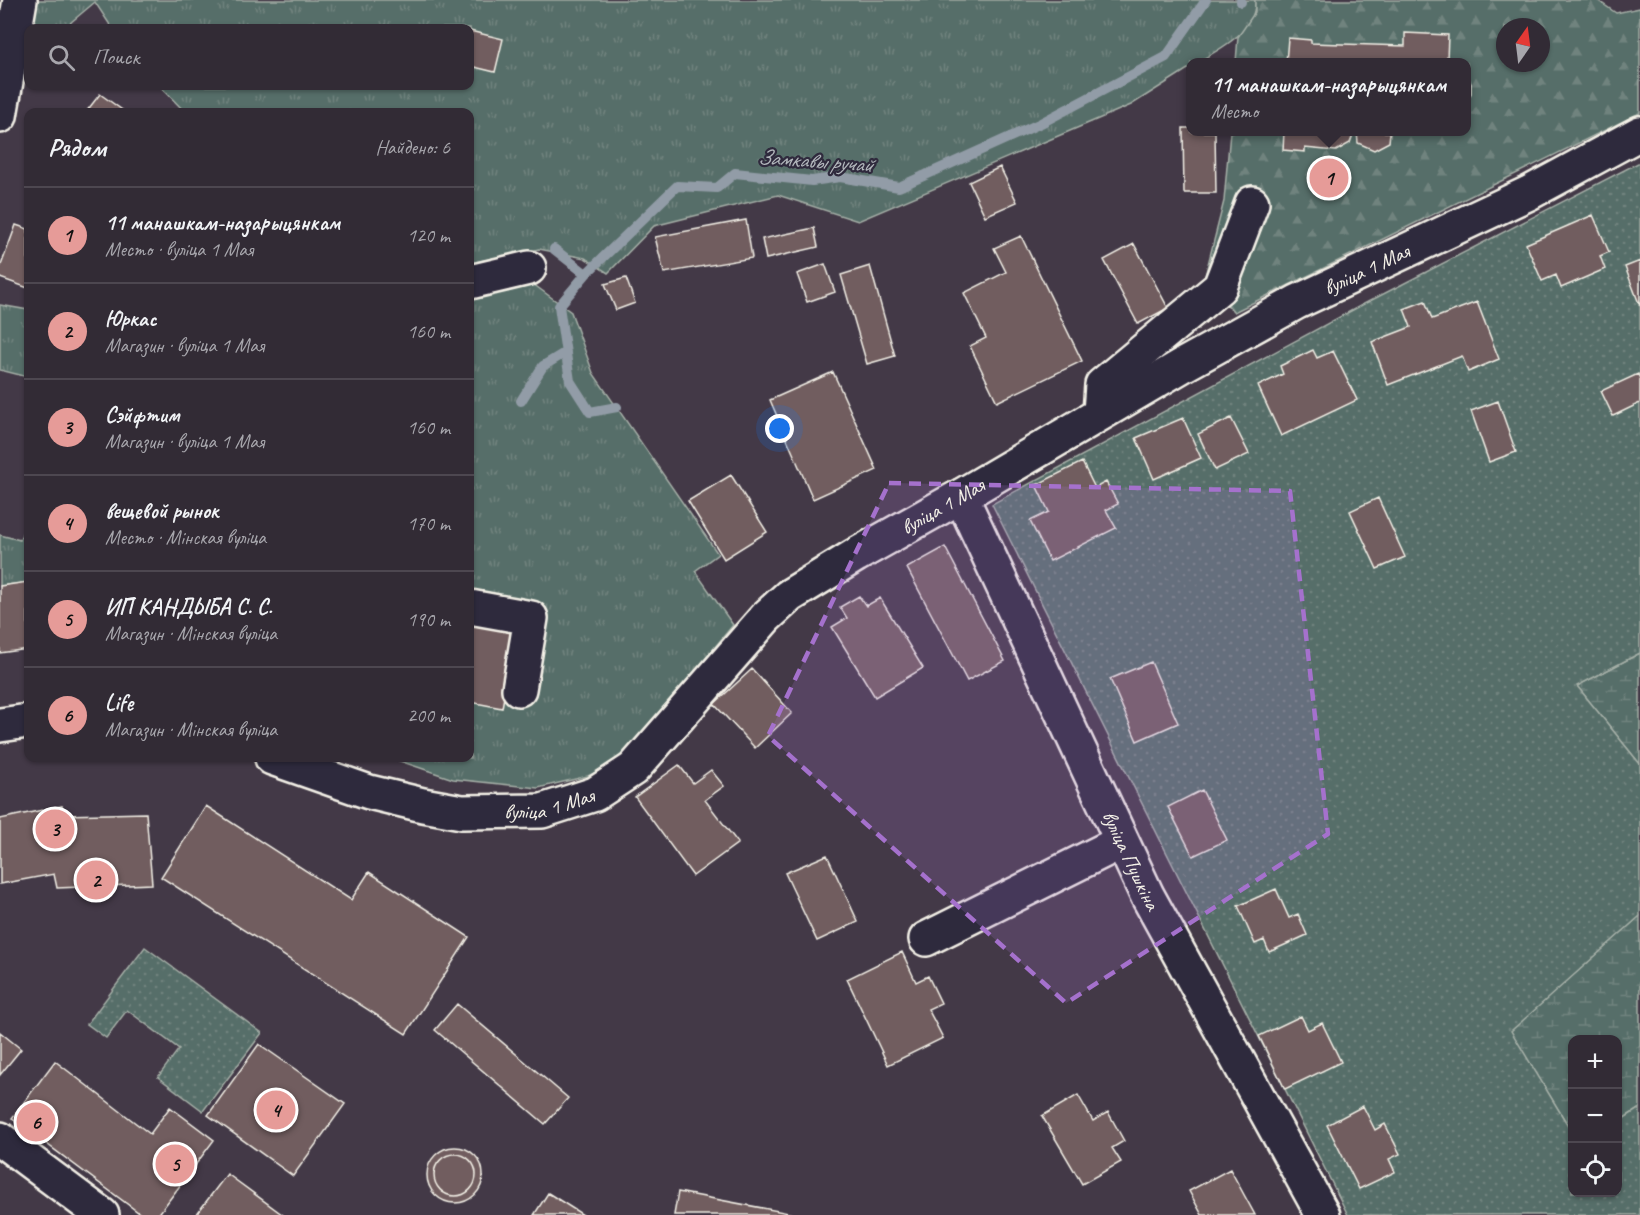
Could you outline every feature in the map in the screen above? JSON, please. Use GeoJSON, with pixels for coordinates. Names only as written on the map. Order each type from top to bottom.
{"type":"FeatureCollection","features":[{"type":"Feature","properties":{"kind":"street"},"geometry":{"type":"LineString","coordinates":[[0,114],[20,0]]}},
{"type":"Feature","properties":{"kind":"street","name":"вуліца 1 Мая"},"geometry":{"type":"LineString","coordinates":[[283,762],[369,792],[462,812],[542,811],[595,794],[633,769],[766,617],[789,596],[1185,363],[1297,302],[1529,193],[1640,133]]}},
{"type":"Feature","properties":{"kind":"street"},"geometry":{"type":"LineString","coordinates":[[1100,414],[1102,385],[1220,287],[1252,203]]}},
{"type":"Feature","properties":{"kind":"street"},"geometry":{"type":"LineString","coordinates":[[474,281],[529,268]]}},
{"type":"Feature","properties":{"kind":"street","name":"вуліца Пушкіна"},"geometry":{"type":"LineString","coordinates":[[961,496],[1147,895],[1323,1215]]}},
{"type":"Feature","properties":{"kind":"street"},"geometry":{"type":"LineString","coordinates":[[474,608],[531,618],[519,689]]}},
{"type":"Feature","properties":{"kind":"street"},"geometry":{"type":"LineString","coordinates":[[0,725],[24,722]]}},
{"type":"Feature","properties":{"kind":"street"},"geometry":{"type":"LineString","coordinates":[[926,939],[1121,842]]}},
{"type":"Feature","properties":{"kind":"street"},"geometry":{"type":"LineString","coordinates":[[0,1139],[102,1215]]}},
{"type":"Feature","properties":{"kind":"highlighted area"},"geometry":{"type":"Polygon","coordinates":[[[889,483],[1290,491],[1328,834],[1066,1003],[768,736],[889,483]]]}},
{"type":"Feature","properties":{"kind":"green space"},"geometry":{"type":"Polygon","coordinates":[[[36,0],[1255,0],[1250,21],[1236,37],[1205,58],[1186,58],[1186,70],[1131,105],[858,221],[778,195],[654,226],[608,273],[585,258],[539,249],[474,262],[474,108],[181,108],[164,90],[474,90],[474,24],[109,24],[95,2],[69,24],[32,24],[36,0]]]}},
{"type":"Feature","properties":{"kind":"green space"},"geometry":{"type":"Polygon","coordinates":[[[1255,0],[1597,0],[1616,13],[1640,8],[1640,113],[1234,312],[1204,280],[1224,201],[1230,136],[1471,136],[1471,58],[1236,58],[1238,37],[1255,12],[1255,0]]]}},
{"type":"Feature","properties":{"kind":"green space"},"geometry":{"type":"Polygon","coordinates":[[[1640,162],[1640,653],[1577,686],[1640,764],[1640,916],[1511,1031],[1568,1125],[1568,1197],[1622,1197],[1622,1119],[1640,1108],[1640,1215],[1348,1215],[992,504],[1362,305],[1640,162]]]}},
{"type":"Feature","properties":{"kind":"green space"},"geometry":{"type":"Polygon","coordinates":[[[533,284],[571,312],[593,373],[718,554],[695,571],[733,625],[623,759],[588,776],[538,788],[453,779],[403,762],[474,762],[474,699],[530,702],[543,610],[474,595],[474,296],[533,284]]]}},
{"type":"Feature","properties":{"kind":"green space"},"geometry":{"type":"Polygon","coordinates":[[[0,305],[24,309],[24,376],[0,370],[0,305]]]}},
{"type":"Feature","properties":{"kind":"green space"},"geometry":{"type":"Polygon","coordinates":[[[24,528],[24,583],[0,586],[0,535],[20,540],[24,528]]]}},
{"type":"Feature","properties":{"kind":"green space"},"geometry":{"type":"Polygon","coordinates":[[[1640,653],[1640,764],[1577,686],[1640,653]]]}},
{"type":"Feature","properties":{"kind":"green space"},"geometry":{"type":"Polygon","coordinates":[[[1640,916],[1640,1108],[1622,1119],[1622,1035],[1568,1035],[1568,1125],[1510,1031],[1640,916]]]}},
{"type":"Feature","properties":{"kind":"green space"},"geometry":{"type":"Polygon","coordinates":[[[145,947],[262,1033],[203,1111],[158,1077],[179,1049],[127,1010],[106,1038],[87,1024],[145,947]]]}},
{"type":"Feature","properties":{"kind":"building"},"geometry":{"type":"Polygon","coordinates":[[[474,32],[503,39],[495,72],[474,67],[474,32]]]}},
{"type":"Feature","properties":{"kind":"building"},"geometry":{"type":"Polygon","coordinates":[[[1405,33],[1448,35],[1447,58],[1286,58],[1288,38],[1311,40],[1311,43],[1405,46],[1405,33]]]}},
{"type":"Feature","properties":{"kind":"building"},"geometry":{"type":"Polygon","coordinates":[[[100,94],[119,108],[89,108],[100,94]]]}},
{"type":"Feature","properties":{"kind":"building"},"geometry":{"type":"Polygon","coordinates":[[[1183,128],[1186,128],[1186,136],[1215,136],[1216,193],[1184,193],[1183,128]]]}},
{"type":"Feature","properties":{"kind":"building"},"geometry":{"type":"Polygon","coordinates":[[[1284,136],[1353,136],[1350,143],[1336,151],[1305,148],[1305,152],[1283,150],[1284,136]]]}},
{"type":"Feature","properties":{"kind":"building"},"geometry":{"type":"Polygon","coordinates":[[[1357,136],[1390,136],[1389,142],[1374,150],[1358,143],[1357,136]]]}},
{"type":"Feature","properties":{"kind":"building"},"geometry":{"type":"Polygon","coordinates":[[[1000,167],[1017,202],[985,216],[969,182],[1000,167]]]}},
{"type":"Feature","properties":{"kind":"building"},"geometry":{"type":"Polygon","coordinates":[[[1593,215],[1609,252],[1600,256],[1605,269],[1561,288],[1556,275],[1542,281],[1526,244],[1593,215]]]}},
{"type":"Feature","properties":{"kind":"building"},"geometry":{"type":"Polygon","coordinates":[[[746,220],[752,258],[664,273],[655,237],[746,220]]]}},
{"type":"Feature","properties":{"kind":"building"},"geometry":{"type":"Polygon","coordinates":[[[16,225],[24,228],[24,287],[0,278],[0,268],[16,225]]]}},
{"type":"Feature","properties":{"kind":"building"},"geometry":{"type":"Polygon","coordinates":[[[814,228],[818,247],[766,259],[762,239],[814,228]]]}},
{"type":"Feature","properties":{"kind":"building"},"geometry":{"type":"Polygon","coordinates":[[[1021,236],[1082,361],[997,402],[970,346],[986,338],[964,293],[1006,272],[994,248],[1021,236]]]}},
{"type":"Feature","properties":{"kind":"building"},"geometry":{"type":"Polygon","coordinates":[[[1134,244],[1168,308],[1138,324],[1104,260],[1134,244]]]}},
{"type":"Feature","properties":{"kind":"building"},"geometry":{"type":"Polygon","coordinates":[[[1640,261],[1640,306],[1625,267],[1640,261]]]}},
{"type":"Feature","properties":{"kind":"building"},"geometry":{"type":"Polygon","coordinates":[[[825,264],[835,292],[807,302],[797,274],[825,264]]]}},
{"type":"Feature","properties":{"kind":"building"},"geometry":{"type":"Polygon","coordinates":[[[870,266],[895,356],[867,364],[841,275],[870,266]]]}},
{"type":"Feature","properties":{"kind":"building"},"geometry":{"type":"Polygon","coordinates":[[[626,278],[635,303],[616,310],[605,284],[626,278]]]}},
{"type":"Feature","properties":{"kind":"building"},"geometry":{"type":"Polygon","coordinates":[[[1425,301],[1432,319],[1477,302],[1499,359],[1468,372],[1462,356],[1388,385],[1372,342],[1411,327],[1404,309],[1425,301]]]}},
{"type":"Feature","properties":{"kind":"building"},"geometry":{"type":"Polygon","coordinates":[[[1313,350],[1317,358],[1333,351],[1357,400],[1281,436],[1258,386],[1283,374],[1280,366],[1313,350]]]}},
{"type":"Feature","properties":{"kind":"building"},"geometry":{"type":"Polygon","coordinates":[[[833,372],[877,470],[813,499],[770,400],[833,372]]]}},
{"type":"Feature","properties":{"kind":"building"},"geometry":{"type":"Polygon","coordinates":[[[1638,374],[1640,403],[1613,416],[1601,391],[1638,374]]]}},
{"type":"Feature","properties":{"kind":"building"},"geometry":{"type":"Polygon","coordinates":[[[1498,401],[1516,452],[1489,462],[1471,411],[1498,401]]]}},
{"type":"Feature","properties":{"kind":"building"},"geometry":{"type":"Polygon","coordinates":[[[1183,418],[1201,458],[1154,479],[1136,438],[1183,418]]]}},
{"type":"Feature","properties":{"kind":"building"},"geometry":{"type":"Polygon","coordinates":[[[1231,418],[1249,454],[1215,470],[1198,434],[1231,418]]]}},
{"type":"Feature","properties":{"kind":"building"},"geometry":{"type":"Polygon","coordinates":[[[1082,462],[1095,488],[1106,482],[1118,504],[1106,510],[1116,528],[1050,561],[1030,521],[1049,512],[1036,485],[1082,462]]]}},
{"type":"Feature","properties":{"kind":"building"},"geometry":{"type":"Polygon","coordinates":[[[731,475],[767,532],[724,559],[688,501],[731,475]]]}},
{"type":"Feature","properties":{"kind":"building"},"geometry":{"type":"Polygon","coordinates":[[[1378,498],[1405,557],[1377,569],[1350,511],[1378,498]]]}},
{"type":"Feature","properties":{"kind":"building"},"geometry":{"type":"Polygon","coordinates":[[[945,547],[1005,661],[967,681],[907,568],[945,547]]]}},
{"type":"Feature","properties":{"kind":"building"},"geometry":{"type":"Polygon","coordinates":[[[24,583],[24,650],[0,653],[0,586],[24,583]]]}},
{"type":"Feature","properties":{"kind":"building"},"geometry":{"type":"Polygon","coordinates":[[[859,596],[866,606],[880,598],[923,668],[875,697],[832,627],[847,618],[840,607],[859,596]]]}},
{"type":"Feature","properties":{"kind":"building"},"geometry":{"type":"Polygon","coordinates":[[[474,621],[516,629],[502,708],[474,703],[474,621]]]}},
{"type":"Feature","properties":{"kind":"building"},"geometry":{"type":"Polygon","coordinates":[[[1151,662],[1178,723],[1137,741],[1110,679],[1151,662]]]}},
{"type":"Feature","properties":{"kind":"building"},"geometry":{"type":"Polygon","coordinates":[[[752,669],[792,713],[755,748],[714,704],[752,669]]]}},
{"type":"Feature","properties":{"kind":"building"},"geometry":{"type":"Polygon","coordinates":[[[679,765],[693,783],[711,770],[724,786],[705,800],[738,843],[693,876],[635,797],[679,765]]]}},
{"type":"Feature","properties":{"kind":"building"},"geometry":{"type":"Polygon","coordinates":[[[1202,790],[1227,840],[1193,856],[1168,807],[1202,790]]]}},
{"type":"Feature","properties":{"kind":"building"},"geometry":{"type":"Polygon","coordinates":[[[62,806],[64,815],[146,813],[152,884],[57,888],[54,874],[0,884],[0,819],[62,806]]]}},
{"type":"Feature","properties":{"kind":"building"},"geometry":{"type":"Polygon","coordinates":[[[206,806],[351,900],[369,872],[469,937],[406,1034],[161,877],[206,806]]]}},
{"type":"Feature","properties":{"kind":"building"},"geometry":{"type":"Polygon","coordinates":[[[827,855],[858,922],[817,941],[785,873],[827,855]]]}},
{"type":"Feature","properties":{"kind":"building"},"geometry":{"type":"Polygon","coordinates":[[[1276,889],[1289,918],[1298,914],[1307,935],[1269,952],[1264,940],[1255,944],[1238,906],[1276,889]]]}},
{"type":"Feature","properties":{"kind":"building"},"geometry":{"type":"Polygon","coordinates":[[[902,952],[916,982],[928,976],[941,1003],[928,1009],[943,1038],[888,1065],[847,979],[902,952]]]}},
{"type":"Feature","properties":{"kind":"building"},"geometry":{"type":"Polygon","coordinates":[[[457,1004],[568,1098],[545,1124],[435,1030],[457,1004]]]}},
{"type":"Feature","properties":{"kind":"building"},"geometry":{"type":"Polygon","coordinates":[[[1301,1016],[1308,1030],[1322,1023],[1341,1062],[1285,1089],[1259,1036],[1301,1016]]]}},
{"type":"Feature","properties":{"kind":"building"},"geometry":{"type":"Polygon","coordinates":[[[0,1032],[21,1049],[0,1075],[0,1032]]]}},
{"type":"Feature","properties":{"kind":"building"},"geometry":{"type":"Polygon","coordinates":[[[259,1044],[345,1104],[293,1176],[208,1115],[259,1044]]]}},
{"type":"Feature","properties":{"kind":"building"},"geometry":{"type":"Polygon","coordinates":[[[55,1061],[150,1134],[170,1107],[214,1140],[158,1215],[142,1215],[12,1118],[55,1061]]]}},
{"type":"Feature","properties":{"kind":"building"},"geometry":{"type":"Polygon","coordinates":[[[1078,1095],[1093,1121],[1108,1112],[1124,1141],[1112,1148],[1121,1162],[1082,1184],[1042,1116],[1078,1095]]]}},
{"type":"Feature","properties":{"kind":"building"},"geometry":{"type":"Polygon","coordinates":[[[1363,1106],[1375,1130],[1385,1124],[1400,1154],[1389,1159],[1395,1172],[1359,1189],[1327,1125],[1363,1106]]]}},
{"type":"Feature","properties":{"kind":"building"},"geometry":{"type":"Polygon","coordinates":[[[449,1147],[461,1147],[471,1151],[479,1159],[483,1175],[479,1191],[471,1199],[461,1203],[449,1203],[439,1199],[431,1191],[427,1181],[427,1169],[431,1159],[439,1151],[449,1147]]]}},
{"type":"Feature","properties":{"kind":"building"},"geometry":{"type":"Polygon","coordinates":[[[455,1154],[470,1160],[476,1175],[470,1190],[455,1196],[440,1190],[434,1175],[440,1160],[455,1154]]]}},
{"type":"Feature","properties":{"kind":"building"},"geometry":{"type":"Polygon","coordinates":[[[1230,1169],[1255,1215],[1202,1215],[1189,1191],[1230,1169]]]}},
{"type":"Feature","properties":{"kind":"building"},"geometry":{"type":"Polygon","coordinates":[[[227,1174],[230,1176],[283,1215],[196,1215],[227,1174]]]}},
{"type":"Feature","properties":{"kind":"building"},"geometry":{"type":"Polygon","coordinates":[[[678,1192],[794,1214],[794,1215],[674,1215],[678,1192]]]}},
{"type":"Feature","properties":{"kind":"building"},"geometry":{"type":"Polygon","coordinates":[[[548,1193],[583,1215],[534,1215],[548,1193]]]}},
{"type":"Feature","properties":{"kind":"waterway","name":"Замкавы ручай"},"geometry":{"type":"LineString","coordinates":[[554,249],[586,274],[677,186],[717,188],[735,173],[812,181],[840,177],[899,187],[1041,123],[1166,57],[1206,0]]}},
{"type":"Feature","properties":{"kind":"waterway"},"geometry":{"type":"LineString","coordinates":[[586,274],[559,306],[570,381],[590,412],[617,407]]}},
{"type":"Feature","properties":{"kind":"waterway"},"geometry":{"type":"LineString","coordinates":[[521,401],[543,366],[566,352]]}},
{"type":"Feature","properties":{"kind":"place","name":"11 манашкам-назарыцянкам"},"geometry":{"type":"Point","coordinates":[1329,178]}},
{"type":"Feature","properties":{"kind":"place","name":"Сэйфтим"},"geometry":{"type":"Point","coordinates":[55,829]}},
{"type":"Feature","properties":{"kind":"place","name":"Юркас"},"geometry":{"type":"Point","coordinates":[96,880]}},
{"type":"Feature","properties":{"kind":"place","name":"вещевой рынок"},"geometry":{"type":"Point","coordinates":[276,1110]}},
{"type":"Feature","properties":{"kind":"place","name":"Life"},"geometry":{"type":"Point","coordinates":[36,1122]}},
{"type":"Feature","properties":{"kind":"place","name":"ИП КАНДЫБА С. С."},"geometry":{"type":"Point","coordinates":[175,1164]}}]}
